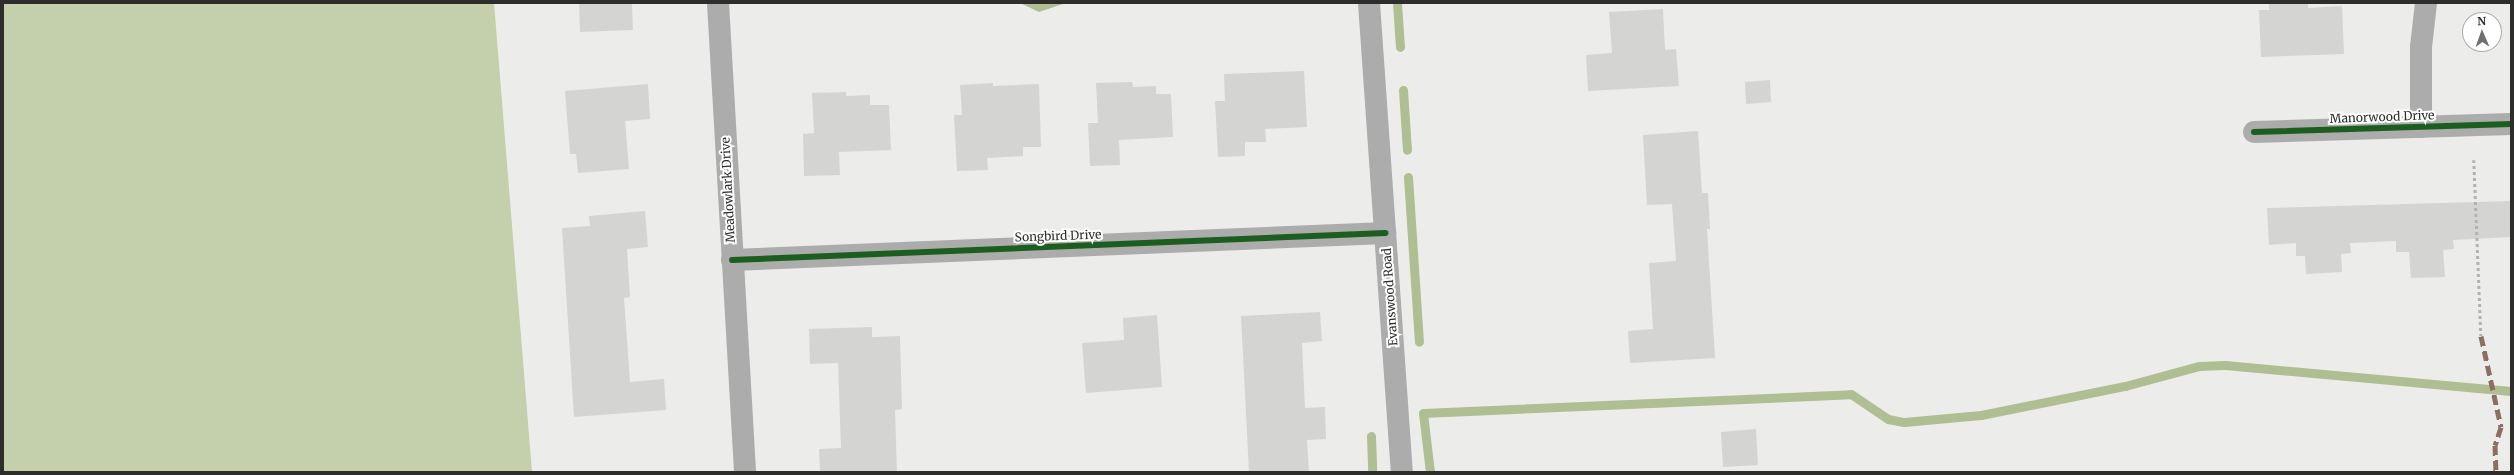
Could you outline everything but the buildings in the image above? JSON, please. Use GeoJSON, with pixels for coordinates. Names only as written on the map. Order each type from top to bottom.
{"type":"FeatureCollection","features":[{"type":"Feature","properties":{"kind":"street","name":"Meadowlark Drive"},"geometry":{"type":"LineString","coordinates":[[718,3],[745,472]]}},
{"type":"Feature","properties":{"kind":"street","name":"Evanswood Road"},"geometry":{"type":"LineString","coordinates":[[1369,3],[1402,472]]}},
{"type":"Feature","properties":{"kind":"street"},"geometry":{"type":"LineString","coordinates":[[2421,127],[2421,47],[2426,3]]}},
{"type":"Feature","properties":{"kind":"street","name":"Manorwood Drive"},"geometry":{"type":"LineString","coordinates":[[2254,132],[2511,124]]}},
{"type":"Feature","properties":{"kind":"street","name":"Songbird Drive"},"geometry":{"type":"LineString","coordinates":[[732,260],[1385,233]]}},
{"type":"Feature","properties":{"kind":"path"},"geometry":{"type":"LineString","coordinates":[[2474,160],[2481,336]]}},
{"type":"Feature","properties":{"kind":"shaded area"},"geometry":{"type":"Polygon","coordinates":[[[3,3],[494,3],[532,472],[3,472],[3,3]]]}},
{"type":"Feature","properties":{"kind":"shaded area"},"geometry":{"type":"Polygon","coordinates":[[[1020,3],[1066,3],[1039,12],[1020,3]]]}},
{"type":"Feature","properties":{"kind":"waterway"},"geometry":{"type":"LineString","coordinates":[[1397,3],[1400,47]]}},
{"type":"Feature","properties":{"kind":"waterway"},"geometry":{"type":"LineString","coordinates":[[1403,90],[1407,150]]}},
{"type":"Feature","properties":{"kind":"waterway"},"geometry":{"type":"LineString","coordinates":[[1408,177],[1419,342]]}},
{"type":"Feature","properties":{"kind":"waterway"},"geometry":{"type":"LineString","coordinates":[[1430,472],[1423,413],[1851,394],[1888,419],[1904,422],[1981,415],[2125,386],[2199,366],[2225,365],[2511,391]]}},
{"type":"Feature","properties":{"kind":"waterway"},"geometry":{"type":"LineString","coordinates":[[1371,436],[1372,472]]}},
{"type":"Feature","properties":{"kind":"marked path"},"geometry":{"type":"LineString","coordinates":[[2481,336],[2501,427],[2495,445],[2496,472]]}},
{"type":"Feature","properties":{"kind":"cycle path"},"geometry":{"type":"LineString","coordinates":[[2254,132],[2511,124]]}},
{"type":"Feature","properties":{"kind":"cycle path"},"geometry":{"type":"LineString","coordinates":[[732,260],[1385,233]]}}]}
